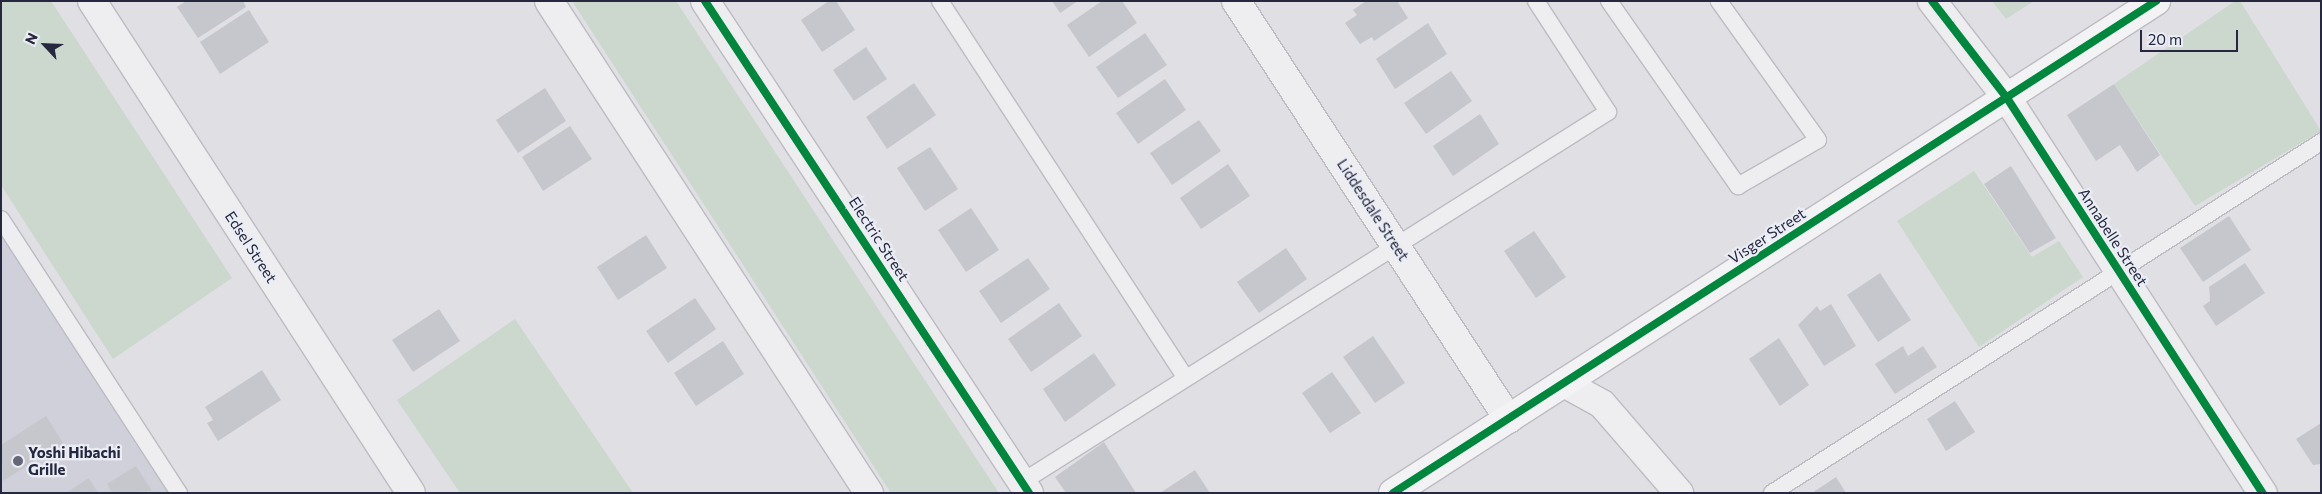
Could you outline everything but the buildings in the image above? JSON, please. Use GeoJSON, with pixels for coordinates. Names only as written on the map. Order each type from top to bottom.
{"type":"FeatureCollection","features":[{"type":"Feature","properties":{"kind":"street","name":"Edsel Street"},"geometry":{"type":"LineString","coordinates":[[92,1],[411,493]]}},
{"type":"Feature","properties":{"kind":"street"},"geometry":{"type":"LineString","coordinates":[[549,1],[869,493]]}},
{"type":"Feature","properties":{"kind":"street","name":"Electric Street"},"geometry":{"type":"LineString","coordinates":[[706,1],[1026,487]]}},
{"type":"Feature","properties":{"kind":"street","name":"Liddesdale Street"},"geometry":{"type":"LineString","coordinates":[[1236,1],[1508,419]]}},
{"type":"Feature","properties":{"kind":"street","name":"Annabelle Street"},"geometry":{"type":"LineString","coordinates":[[1932,1],[2006,98],[2263,493]]}},
{"type":"Feature","properties":{"kind":"street","name":"Visger Street"},"geometry":{"type":"LineString","coordinates":[[1393,493],[2156,1]]}},
{"type":"Feature","properties":{"kind":"street"},"geometry":{"type":"LineString","coordinates":[[1564,383],[1602,404],[1679,493]]}},
{"type":"Feature","properties":{"kind":"lane"},"geometry":{"type":"LineString","coordinates":[[940,1],[1185,377]]}},
{"type":"Feature","properties":{"kind":"lane"},"geometry":{"type":"LineString","coordinates":[[1026,487],[1185,377],[1608,112],[1536,1]]}},
{"type":"Feature","properties":{"kind":"lane"},"geometry":{"type":"LineString","coordinates":[[1609,1],[1738,186],[1818,140],[1719,1]]}},
{"type":"Feature","properties":{"kind":"lane"},"geometry":{"type":"LineString","coordinates":[[1772,493],[2118,269],[2321,142]]}},
{"type":"Feature","properties":{"kind":"lane"},"geometry":{"type":"LineString","coordinates":[[1,219],[179,493]]}},
{"type":"Feature","properties":{"kind":"shaded area"},"geometry":{"type":"Polygon","coordinates":[[[1,1],[51,1],[232,278],[113,359],[1,185],[1,1]]]}},
{"type":"Feature","properties":{"kind":"shaded area"},"geometry":{"type":"Polygon","coordinates":[[[572,1],[676,1],[999,493],[891,493],[572,1]]]}},
{"type":"Feature","properties":{"kind":"shaded area"},"geometry":{"type":"Polygon","coordinates":[[[1992,1],[2034,1],[2006,19],[1992,1]]]}},
{"type":"Feature","properties":{"kind":"shaded area"},"geometry":{"type":"Polygon","coordinates":[[[2235,1],[2240,1],[2321,131],[2195,206],[2114,84],[2235,1]]]}},
{"type":"Feature","properties":{"kind":"shaded area"},"geometry":{"type":"Polygon","coordinates":[[[1974,171],[2032,257],[2059,241],[2083,277],[1979,347],[1897,221],[1974,171]]]}},
{"type":"Feature","properties":{"kind":"shaded area"},"geometry":{"type":"Polygon","coordinates":[[[1,219],[179,493],[1,493],[1,219]]]}},
{"type":"Feature","properties":{"kind":"shaded area"},"geometry":{"type":"Polygon","coordinates":[[[515,319],[633,493],[460,493],[397,400],[515,319]]]}},
{"type":"Feature","properties":{"kind":"cycle path"},"geometry":{"type":"LineString","coordinates":[[705,1],[1029,493]]}},
{"type":"Feature","properties":{"kind":"cycle path"},"geometry":{"type":"LineString","coordinates":[[1932,1],[2007,98],[2263,493]]}},
{"type":"Feature","properties":{"kind":"cycle path"},"geometry":{"type":"LineString","coordinates":[[1393,493],[2156,1]]}},
{"type":"Feature","properties":{"kind":"place","name":"Yoshi Hibachi Grille"},"geometry":{"type":"Point","coordinates":[18,461]}}]}
